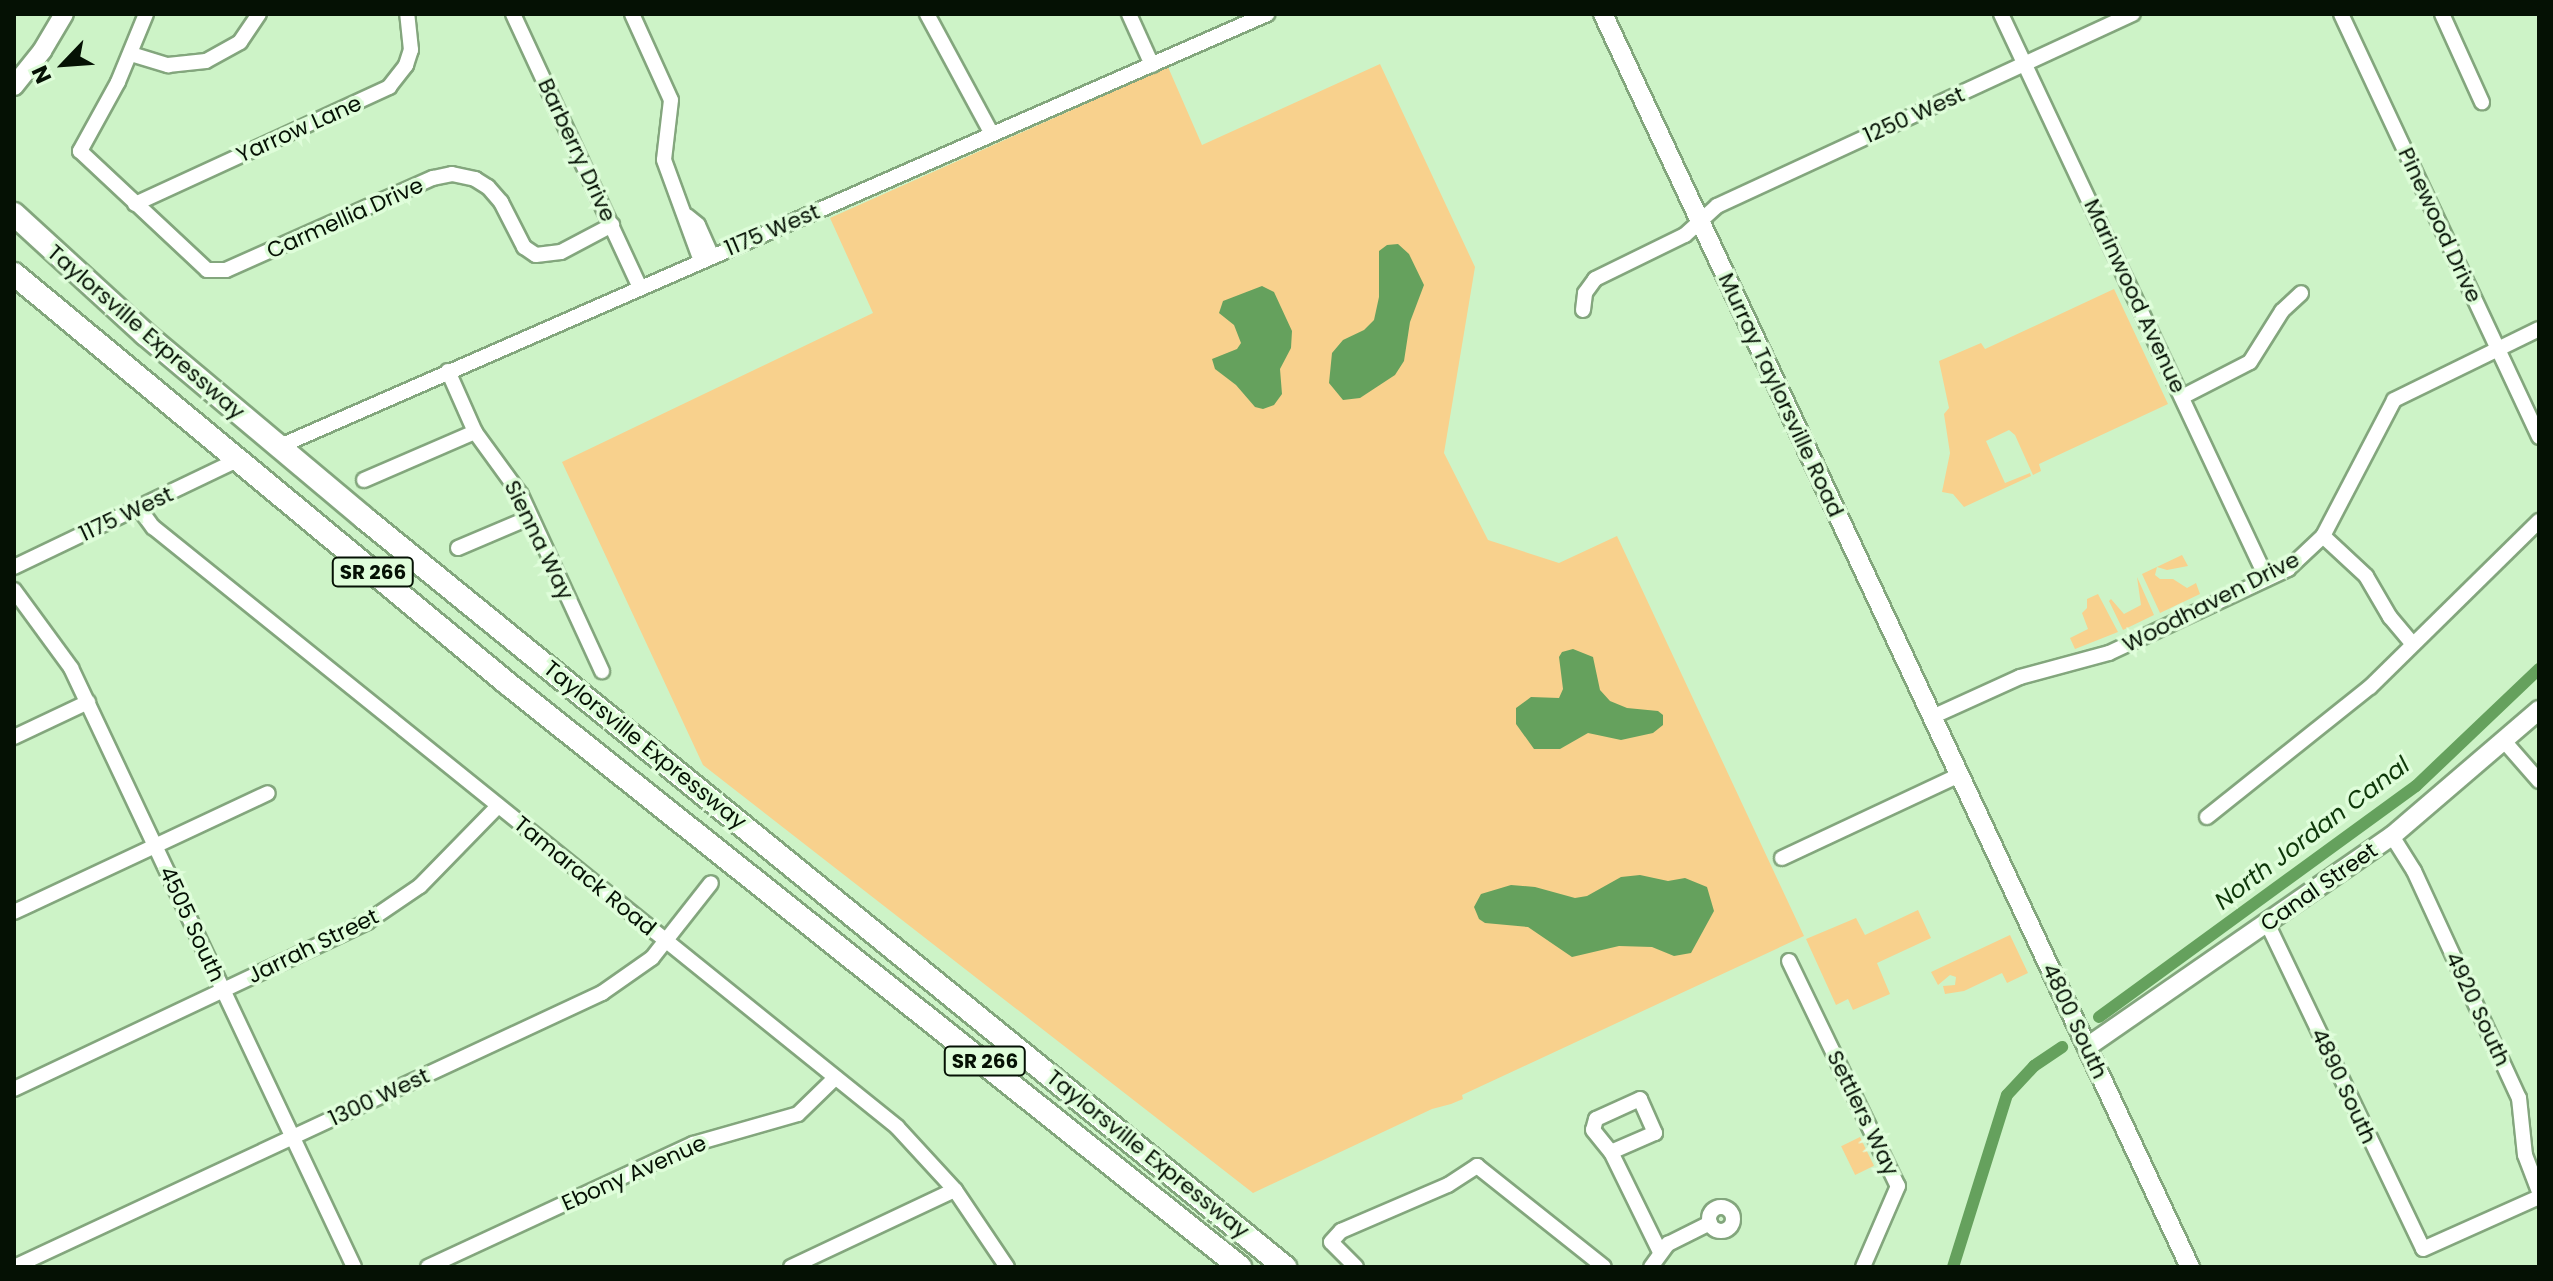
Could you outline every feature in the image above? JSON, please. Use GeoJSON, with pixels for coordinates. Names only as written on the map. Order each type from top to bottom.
{"type":"FeatureCollection","features":[{"type":"Feature","properties":{"kind":"main road","name":"Taylorsville Expressway"},"geometry":{"type":"LineString","coordinates":[[14,214],[145,334],[278,447],[1285,1267]]}},
{"type":"Feature","properties":{"kind":"main road","name":"Taylorsville Expressway"},"geometry":{"type":"LineString","coordinates":[[14,274],[508,684],[1240,1267]]}},
{"type":"Feature","properties":{"kind":"street"},"geometry":{"type":"LineString","coordinates":[[14,86],[42,51],[64,14]]}},
{"type":"Feature","properties":{"kind":"street"},"geometry":{"type":"LineString","coordinates":[[146,14],[131,54],[168,65],[206,61],[240,42],[259,14]]}},
{"type":"Feature","properties":{"kind":"street","name":"Yarrow Lane"},"geometry":{"type":"LineString","coordinates":[[135,204],[389,87],[406,65],[411,50],[407,14]]}},
{"type":"Feature","properties":{"kind":"street","name":"Barberry Drive"},"geometry":{"type":"LineString","coordinates":[[513,14],[640,287]]}},
{"type":"Feature","properties":{"kind":"street"},"geometry":{"type":"LineString","coordinates":[[632,14],[671,100],[664,160],[687,216],[688,229],[707,259]]}},
{"type":"Feature","properties":{"kind":"street"},"geometry":{"type":"LineString","coordinates":[[927,14],[992,134]]}},
{"type":"Feature","properties":{"kind":"street"},"geometry":{"type":"LineString","coordinates":[[1129,14],[1152,65]]}},
{"type":"Feature","properties":{"kind":"street","name":"1175 West"},"geometry":{"type":"LineString","coordinates":[[278,447],[1267,14]]}},
{"type":"Feature","properties":{"kind":"street","name":"Murray Taylorsville Road"},"geometry":{"type":"LineString","coordinates":[[1603,14],[1959,775]]}},
{"type":"Feature","properties":{"kind":"street","name":"Marinwood Avenue"},"geometry":{"type":"LineString","coordinates":[[2001,14],[2267,579]]}},
{"type":"Feature","properties":{"kind":"street","name":"1250 West"},"geometry":{"type":"LineString","coordinates":[[1583,310],[1585,293],[1595,279],[1685,235],[1717,206],[2133,14]]}},
{"type":"Feature","properties":{"kind":"street","name":"Pinewood Drive"},"geometry":{"type":"LineString","coordinates":[[2341,14],[2539,437]]}},
{"type":"Feature","properties":{"kind":"street"},"geometry":{"type":"LineString","coordinates":[[2442,14],[2482,102]]}},
{"type":"Feature","properties":{"kind":"street","name":"Carmellia Drive"},"geometry":{"type":"LineString","coordinates":[[131,54],[80,151],[200,265],[216,272],[433,178],[452,174],[475,179],[488,187],[501,202],[524,247],[536,255],[561,252],[612,225]]}},
{"type":"Feature","properties":{"kind":"street"},"geometry":{"type":"LineString","coordinates":[[2182,397],[2250,362],[2282,311],[2301,293]]}},
{"type":"Feature","properties":{"kind":"street","name":"Woodhaven Drive"},"geometry":{"type":"LineString","coordinates":[[1932,717],[2020,677],[2109,653],[2267,579],[2306,556],[2323,536],[2394,400],[2539,329]]}},
{"type":"Feature","properties":{"kind":"street","name":"Sienna Way"},"geometry":{"type":"LineString","coordinates":[[448,371],[475,432],[513,482],[531,517],[602,671]]}},
{"type":"Feature","properties":{"kind":"street"},"geometry":{"type":"LineString","coordinates":[[364,480],[475,432]]}},
{"type":"Feature","properties":{"kind":"street","name":"1175 West"},"geometry":{"type":"LineString","coordinates":[[14,567],[237,460]]}},
{"type":"Feature","properties":{"kind":"street","name":"Tamarack Road"},"geometry":{"type":"LineString","coordinates":[[139,508],[153,527],[897,1127],[955,1190],[1007,1267]]}},
{"type":"Feature","properties":{"kind":"street"},"geometry":{"type":"LineString","coordinates":[[458,548],[531,517]]}},
{"type":"Feature","properties":{"kind":"street"},"geometry":{"type":"LineString","coordinates":[[2207,817],[2364,693],[2539,521]]}},
{"type":"Feature","properties":{"kind":"street"},"geometry":{"type":"LineString","coordinates":[[2323,536],[2359,567],[2394,623],[2413,644]]}},
{"type":"Feature","properties":{"kind":"street","name":"4505 South"},"geometry":{"type":"LineString","coordinates":[[14,590],[52,638],[88,702],[354,1267]]}},
{"type":"Feature","properties":{"kind":"street"},"geometry":{"type":"LineString","coordinates":[[14,737],[88,702]]}},
{"type":"Feature","properties":{"kind":"street","name":"Canal Street"},"geometry":{"type":"LineString","coordinates":[[2087,1047],[2392,836],[2539,710]]}},
{"type":"Feature","properties":{"kind":"street"},"geometry":{"type":"LineString","coordinates":[[2504,741],[2539,781]]}},
{"type":"Feature","properties":{"kind":"street"},"geometry":{"type":"LineString","coordinates":[[1782,858],[1959,775]]}},
{"type":"Feature","properties":{"kind":"street","name":"4800 South"},"geometry":{"type":"LineString","coordinates":[[1959,775],[2190,1267]]}},
{"type":"Feature","properties":{"kind":"street"},"geometry":{"type":"LineString","coordinates":[[14,912],[268,793]]}},
{"type":"Feature","properties":{"kind":"street","name":"Jarrah Street"},"geometry":{"type":"LineString","coordinates":[[14,1089],[385,911],[447,862],[498,806]]}},
{"type":"Feature","properties":{"kind":"street","name":"4920 South"},"geometry":{"type":"LineString","coordinates":[[2392,836],[2414,871],[2519,1098],[2525,1155],[2539,1194]]}},
{"type":"Feature","properties":{"kind":"street","name":"1300 West"},"geometry":{"type":"LineString","coordinates":[[14,1267],[602,993],[638,970],[711,883]]}},
{"type":"Feature","properties":{"kind":"street","name":"4890 South"},"geometry":{"type":"LineString","coordinates":[[2267,923],[2423,1249],[2539,1194]]}},
{"type":"Feature","properties":{"kind":"street","name":"Settlers Way"},"geometry":{"type":"LineString","coordinates":[[1789,961],[1898,1186],[1863,1267]]}},
{"type":"Feature","properties":{"kind":"street","name":"Ebony Avenue"},"geometry":{"type":"LineString","coordinates":[[428,1267],[693,1144],[798,1114],[835,1078]]}},
{"type":"Feature","properties":{"kind":"street"},"geometry":{"type":"LineString","coordinates":[[1611,1152],[1660,1252]]}},
{"type":"Feature","properties":{"kind":"street"},"geometry":{"type":"LineString","coordinates":[[1356,1267],[1331,1242],[1352,1225],[1448,1185],[1477,1166],[1604,1267]]}},
{"type":"Feature","properties":{"kind":"street"},"geometry":{"type":"LineString","coordinates":[[791,1267],[955,1190]]}},
{"type":"Feature","properties":{"kind":"street"},"geometry":{"type":"LineString","coordinates":[[1651,1267],[1660,1252],[1676,1239],[1710,1223]]}},
{"type":"Feature","properties":{"kind":"shaded area"},"geometry":{"type":"Polygon","coordinates":[[[1380,64],[1475,267],[1444,453],[1488,540],[1559,563],[1617,536],[1804,936],[1462,1095],[1463,1099],[1432,1109],[1253,1193],[703,765],[562,462],[873,313],[830,218],[1168,67],[1202,145],[1380,64]]]}},
{"type":"Feature","properties":{"kind":"shaded area"},"geometry":{"type":"Polygon","coordinates":[[[1398,244],[1409,254],[1424,285],[1410,322],[1404,361],[1395,375],[1360,398],[1343,400],[1329,383],[1332,353],[1343,340],[1364,330],[1374,320],[1379,297],[1379,251],[1387,245],[1398,244]]]}},
{"type":"Feature","properties":{"kind":"shaded area"},"geometry":{"type":"Polygon","coordinates":[[[1262,286],[1274,292],[1292,331],[1291,348],[1280,369],[1282,394],[1274,405],[1263,409],[1255,407],[1236,385],[1215,369],[1212,359],[1237,349],[1241,343],[1234,325],[1219,313],[1223,301],[1262,286]]]}},
{"type":"Feature","properties":{"kind":"shaded area"},"geometry":{"type":"Polygon","coordinates":[[[2114,289],[2168,404],[2039,464],[2041,471],[2033,475],[2015,435],[2009,430],[1986,441],[2005,483],[2030,473],[2031,476],[1964,507],[1953,494],[1942,492],[1950,453],[1944,414],[1949,408],[1939,361],[1981,343],[1985,349],[2114,289]]]}},
{"type":"Feature","properties":{"kind":"shaded area"},"geometry":{"type":"Polygon","coordinates":[[[2182,555],[2188,566],[2167,570],[2157,567],[2155,575],[2160,579],[2173,579],[2187,588],[2196,583],[2200,594],[2160,613],[2142,574],[2182,555]]]}},
{"type":"Feature","properties":{"kind":"shaded area"},"geometry":{"type":"Polygon","coordinates":[[[2137,577],[2154,615],[2123,630],[2109,601],[2111,599],[2124,614],[2141,605],[2137,577]]]}},
{"type":"Feature","properties":{"kind":"shaded area"},"geometry":{"type":"Polygon","coordinates":[[[2098,594],[2118,632],[2075,649],[2070,638],[2088,629],[2082,613],[2087,608],[2087,599],[2098,594]]]}},
{"type":"Feature","properties":{"kind":"shaded area"},"geometry":{"type":"Polygon","coordinates":[[[1573,649],[1593,657],[1600,690],[1610,701],[1627,708],[1658,711],[1663,715],[1663,725],[1653,733],[1621,740],[1588,733],[1560,749],[1534,749],[1516,724],[1516,708],[1531,697],[1559,698],[1563,689],[1559,657],[1562,652],[1573,649]]]}},
{"type":"Feature","properties":{"kind":"shaded area"},"geometry":{"type":"Polygon","coordinates":[[[1640,875],[1668,881],[1685,878],[1707,887],[1714,911],[1691,953],[1674,956],[1652,947],[1619,946],[1572,957],[1528,927],[1485,923],[1479,919],[1474,907],[1481,894],[1511,885],[1535,887],[1575,898],[1587,896],[1621,877],[1640,875]]]}},
{"type":"Feature","properties":{"kind":"shaded area"},"geometry":{"type":"Polygon","coordinates":[[[1918,910],[1931,938],[1877,963],[1890,994],[1853,1010],[1848,999],[1836,1005],[1806,939],[1856,918],[1865,935],[1918,910]]]}},
{"type":"Feature","properties":{"kind":"shaded area"},"geometry":{"type":"Polygon","coordinates":[[[2010,935],[2028,973],[2007,983],[2002,973],[1964,991],[1945,994],[1943,986],[1955,985],[1956,977],[1950,975],[1938,985],[1931,972],[2010,935]]]}},
{"type":"Feature","properties":{"kind":"shaded area"},"geometry":{"type":"Polygon","coordinates":[[[1860,1137],[1874,1166],[1855,1175],[1841,1146],[1860,1137]]]}},
{"type":"Feature","properties":{"kind":"waterway","name":"North Jordan Canal"},"geometry":{"type":"LineString","coordinates":[[2099,1017],[2416,786],[2539,669]]}},
{"type":"Feature","properties":{"kind":"waterway","name":"North Jordan Canal"},"geometry":{"type":"LineString","coordinates":[[1953,1267],[2007,1095],[2034,1066],[2062,1047]]}}]}
